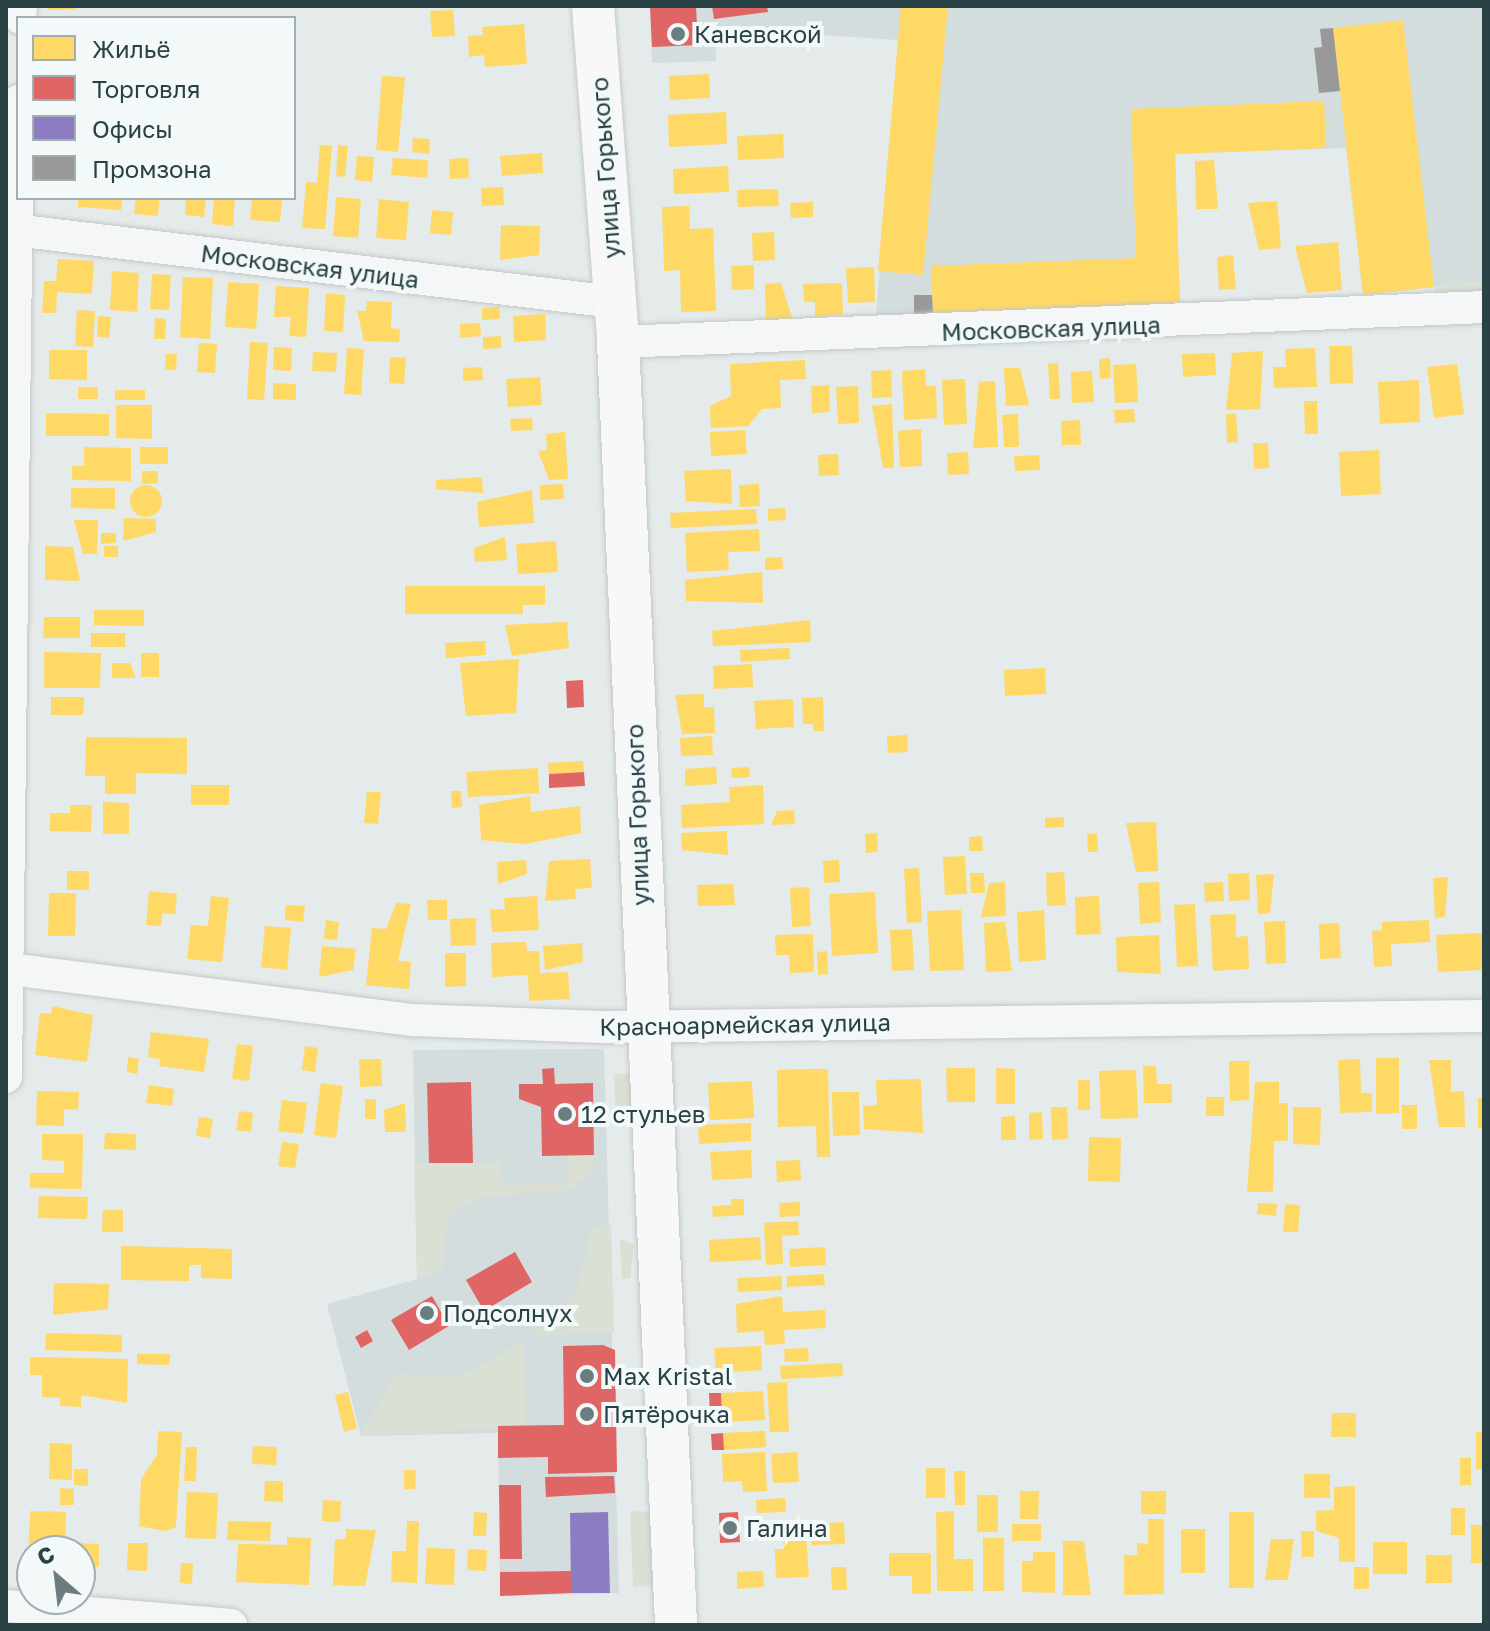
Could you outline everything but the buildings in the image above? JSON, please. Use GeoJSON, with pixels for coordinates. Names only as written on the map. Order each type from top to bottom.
{"type":"FeatureCollection","features":[{"type":"Feature","properties":{"kind":"main road","name":"улица Горького"},"geometry":{"type":"LineString","coordinates":[[593,6],[616,322],[646,1026],[676,1625]]}},
{"type":"Feature","properties":{"kind":"street"},"geometry":{"type":"LineString","coordinates":[[6,1077],[10,230],[16,133]]}},
{"type":"Feature","properties":{"kind":"street","name":"Московская улица"},"geometry":{"type":"LineString","coordinates":[[10,230],[616,322],[1484,307]]}},
{"type":"Feature","properties":{"kind":"street","name":"Красноармейская улица"},"geometry":{"type":"LineString","coordinates":[[8,952],[413,1020],[646,1026],[1484,1016]]}},
{"type":"Feature","properties":{"kind":"street"},"geometry":{"type":"LineString","coordinates":[[6,1606],[231,1625]]}},
{"type":"Feature","properties":{"kind":"shaded area"},"geometry":{"type":"Polygon","coordinates":[[[650,6],[1484,6],[1484,281],[1363,295],[1346,148],[1175,154],[1180,304],[876,316],[898,40],[715,28],[716,61],[652,63],[650,6]]]}},
{"type":"Feature","properties":{"kind":"shaded area"},"geometry":{"type":"Polygon","coordinates":[[[1484,281],[1484,293],[1437,297],[1434,287],[1484,281]]]}},
{"type":"Feature","properties":{"kind":"shaded area"},"geometry":{"type":"Polygon","coordinates":[[[604,1049],[619,1593],[500,1596],[498,1433],[361,1436],[327,1304],[417,1279],[413,1050],[604,1049]]]}},
{"type":"Feature","properties":{"kind":"shaded area"},"geometry":{"type":"Polygon","coordinates":[[[637,1073],[639,1122],[616,1123],[614,1074],[637,1073]]]}},
{"type":"Feature","properties":{"kind":"shaded area"},"geometry":{"type":"Polygon","coordinates":[[[594,1155],[591,1172],[568,1190],[482,1197],[459,1207],[447,1223],[442,1271],[417,1279],[414,1164],[501,1162],[503,1185],[568,1183],[568,1156],[594,1155]]]}},
{"type":"Feature","properties":{"kind":"shaded area"},"geometry":{"type":"Polygon","coordinates":[[[611,1223],[614,1333],[531,1335],[576,1291],[592,1229],[611,1223]]]}},
{"type":"Feature","properties":{"kind":"shaded area"},"geometry":{"type":"Polygon","coordinates":[[[620,1239],[634,1244],[630,1278],[622,1279],[620,1239]]]}},
{"type":"Feature","properties":{"kind":"shaded area"},"geometry":{"type":"Polygon","coordinates":[[[524,1340],[526,1426],[361,1436],[394,1374],[451,1375],[455,1381],[524,1340]]]}},
{"type":"Feature","properties":{"kind":"shaded area"},"geometry":{"type":"Polygon","coordinates":[[[630,1511],[656,1512],[659,1585],[633,1587],[630,1511]]]}},
{"type":"Feature","properties":{"kind":"place","name":"Каневской"},"geometry":{"type":"Point","coordinates":[678,34]}},
{"type":"Feature","properties":{"kind":"place","name":"12 стульев"},"geometry":{"type":"Point","coordinates":[565,1114]}},
{"type":"Feature","properties":{"kind":"place","name":"Подсолнух"},"geometry":{"type":"Point","coordinates":[427,1313]}},
{"type":"Feature","properties":{"kind":"place","name":"Max Kristal"},"geometry":{"type":"Point","coordinates":[587,1376]}},
{"type":"Feature","properties":{"kind":"place","name":"Пятёрочка"},"geometry":{"type":"Point","coordinates":[587,1414]}},
{"type":"Feature","properties":{"kind":"place","name":"Галина"},"geometry":{"type":"Point","coordinates":[730,1528]}}]}
